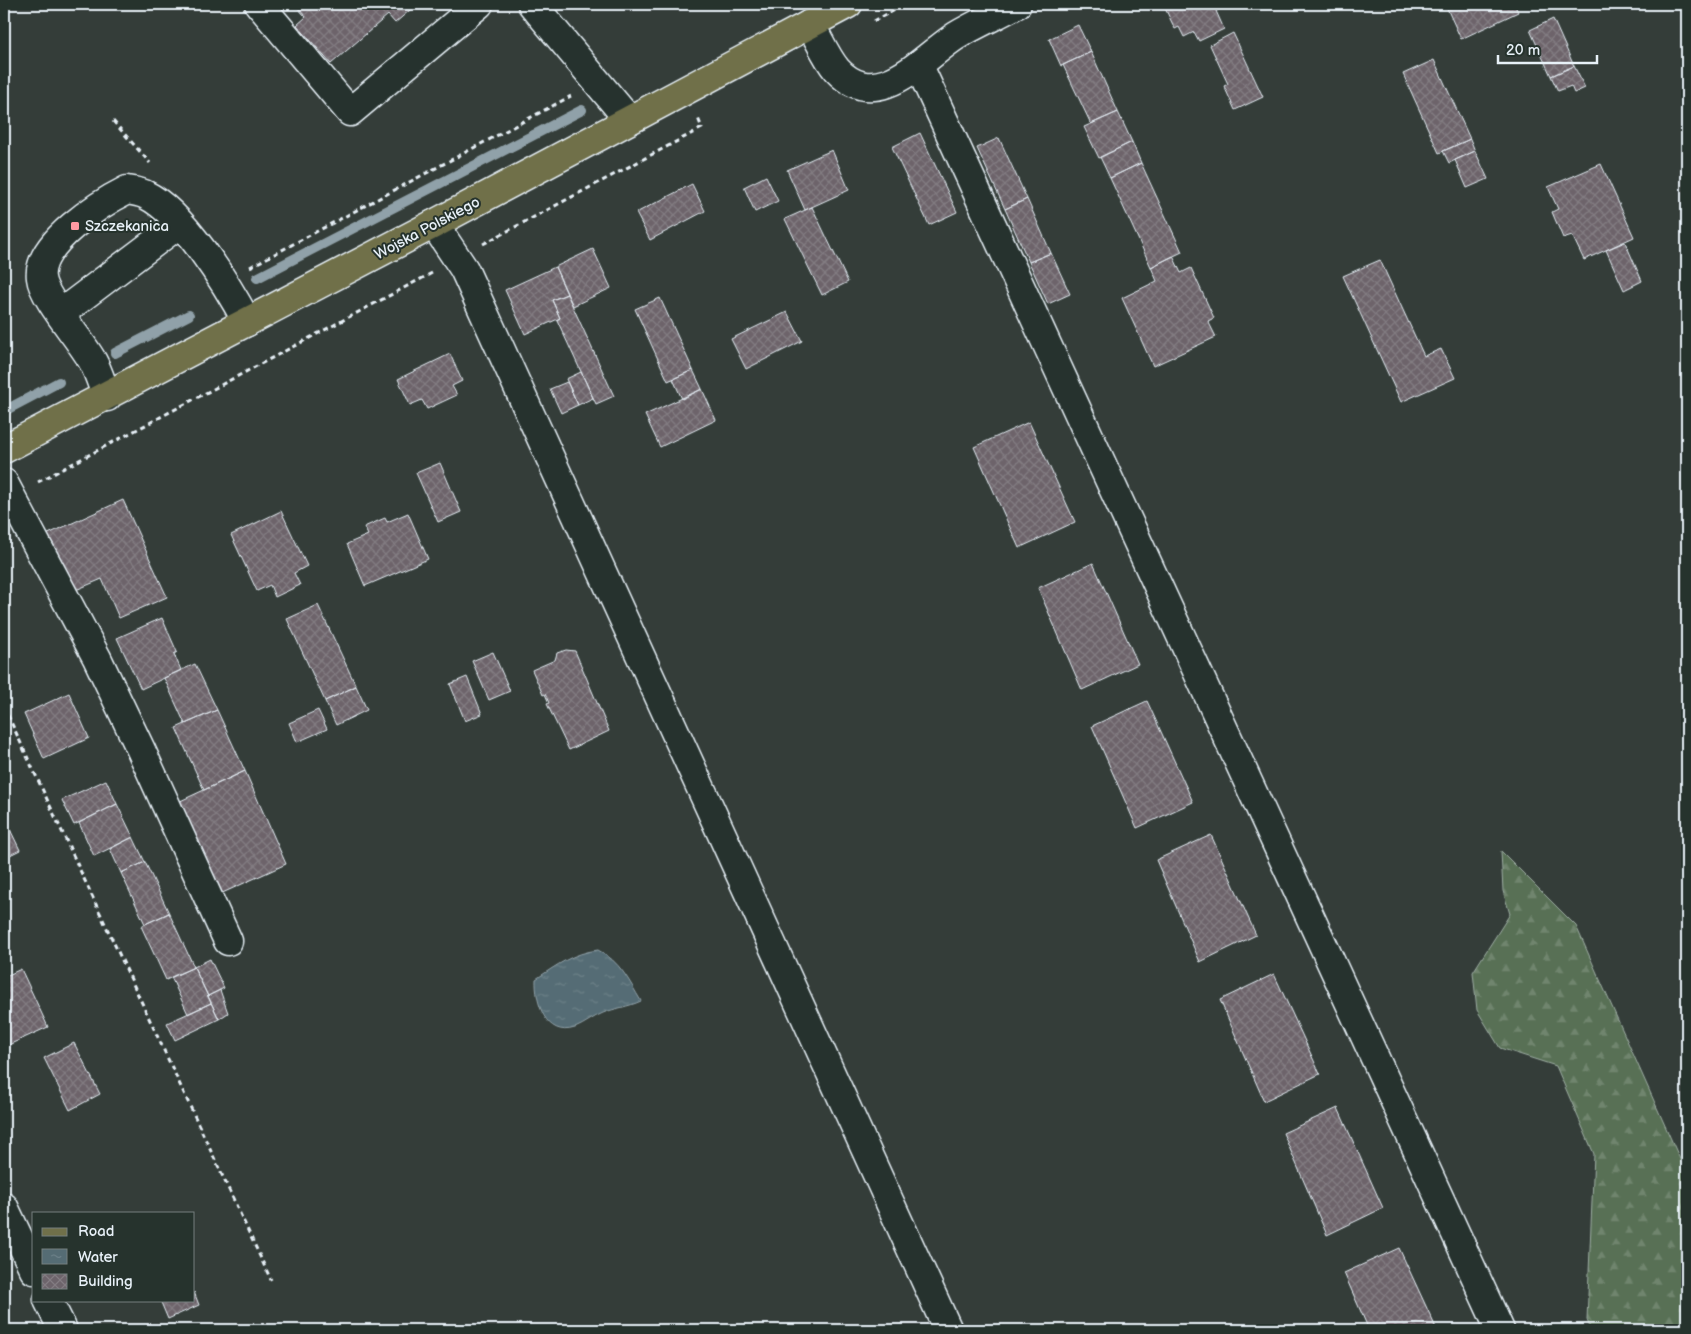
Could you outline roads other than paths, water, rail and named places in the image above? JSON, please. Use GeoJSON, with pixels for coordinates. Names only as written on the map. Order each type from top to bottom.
{"type":"FeatureCollection","features":[{"type":"Feature","properties":{"kind":"main road","name":"Wojska Polskiego"},"geometry":{"type":"LineString","coordinates":[[4,449],[107,397],[629,120],[810,16],[848,4]]}},
{"type":"Feature","properties":{"kind":"street"},"geometry":{"type":"LineString","coordinates":[[259,4],[350,112],[479,4]]}},
{"type":"Feature","properties":{"kind":"street"},"geometry":{"type":"LineString","coordinates":[[532,4],[629,120]]}},
{"type":"Feature","properties":{"kind":"street"},"geometry":{"type":"LineString","coordinates":[[810,16],[838,71],[864,86],[881,86],[919,66],[956,37],[1017,4]]}},
{"type":"Feature","properties":{"kind":"street"},"geometry":{"type":"LineString","coordinates":[[919,66],[1500,1330]]}},
{"type":"Feature","properties":{"kind":"street"},"geometry":{"type":"LineString","coordinates":[[107,397],[93,361],[41,279],[41,265],[53,245],[103,202],[128,190],[146,194],[165,208],[197,244],[224,281],[247,322]]}},
{"type":"Feature","properties":{"kind":"street"},"geometry":{"type":"LineString","coordinates":[[61,313],[179,224]]}},
{"type":"Feature","properties":{"kind":"street"},"geometry":{"type":"LineString","coordinates":[[434,224],[457,258],[948,1330]]}},
{"type":"Feature","properties":{"kind":"street"},"geometry":{"type":"LineString","coordinates":[[7,490],[105,675],[228,941]]}},
{"type":"Feature","properties":{"kind":"street"},"geometry":{"type":"LineString","coordinates":[[4,1208],[32,1266]]}},
{"type":"Feature","properties":{"kind":"street"},"geometry":{"type":"LineString","coordinates":[[49,1302],[63,1330]]}},
{"type":"Feature","properties":{"kind":"water"},"geometry":{"type":"Polygon","coordinates":[[[598,950],[618,966],[641,1001],[603,1013],[575,1028],[565,1030],[556,1028],[549,1023],[540,1007],[537,997],[536,979],[558,964],[581,954],[598,950]]]}},
{"type":"Feature","properties":{"kind":"waterway"},"geometry":{"type":"LineString","coordinates":[[257,278],[582,110]]}},
{"type":"Feature","properties":{"kind":"waterway"},"geometry":{"type":"LineString","coordinates":[[115,353],[189,315]]}},
{"type":"Feature","properties":{"kind":"waterway"},"geometry":{"type":"LineString","coordinates":[[4,411],[59,382]]}},
{"type":"Feature","properties":{"kind":"place","name":"Szczekanica"},"geometry":{"type":"Point","coordinates":[75,226]}}]}
